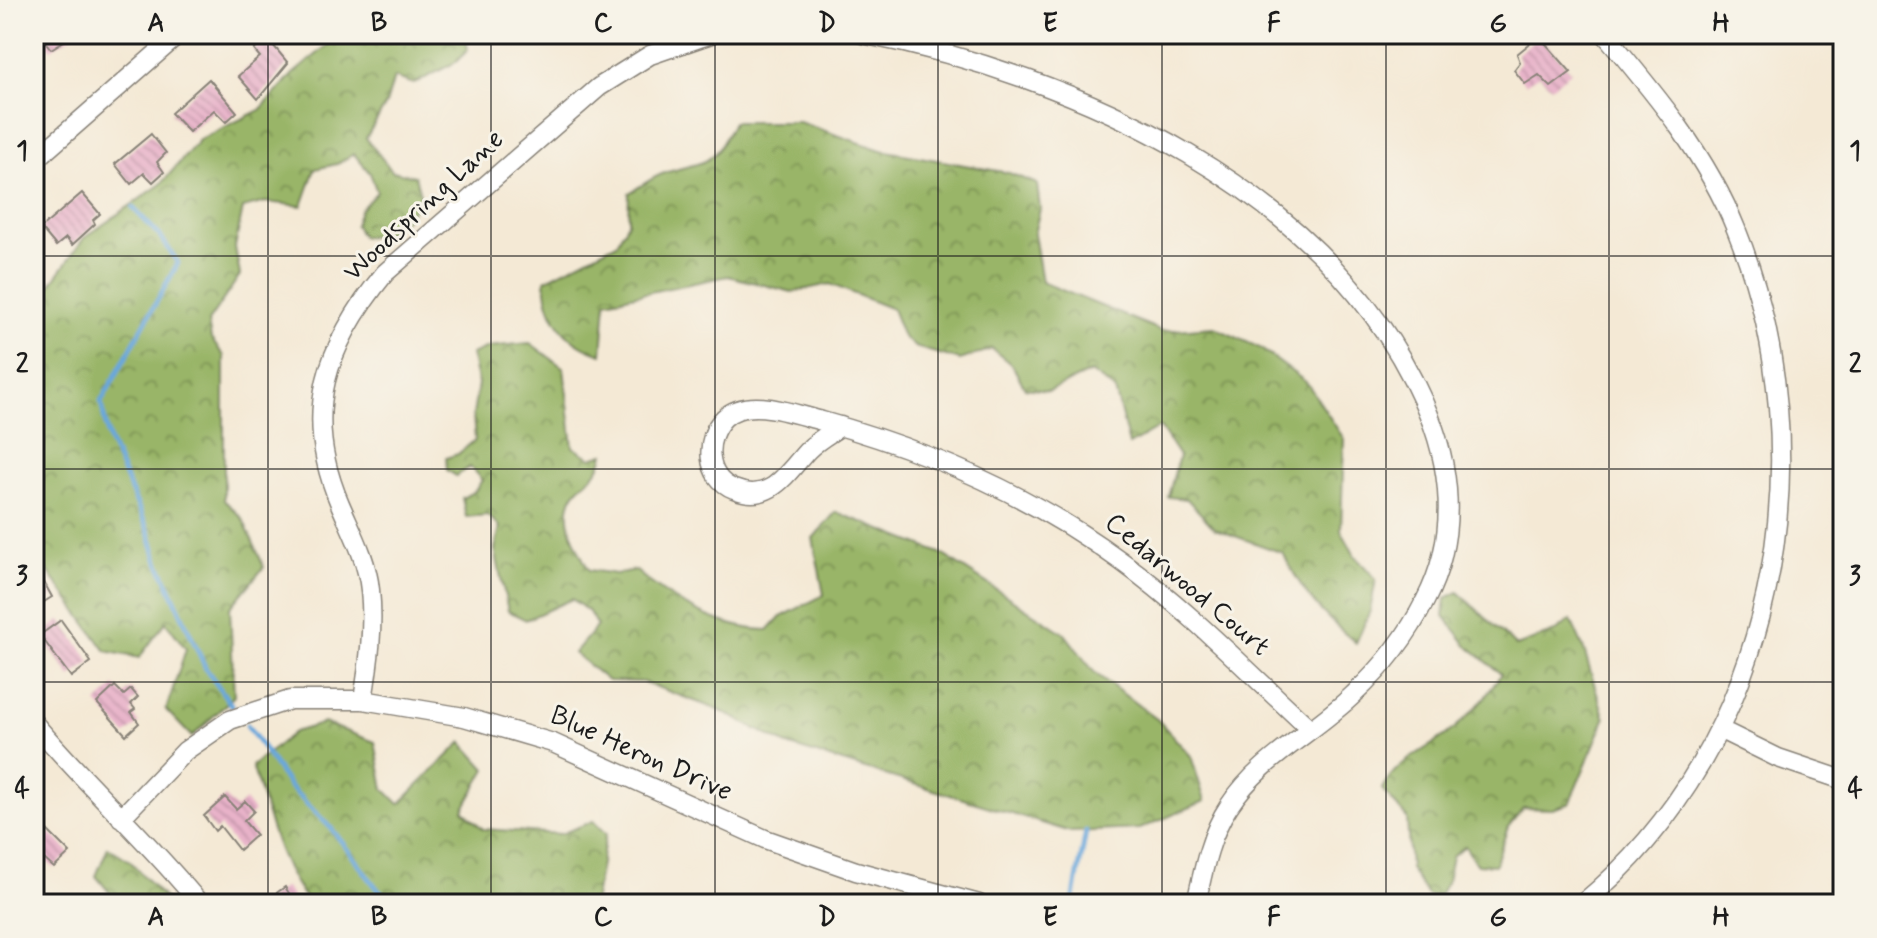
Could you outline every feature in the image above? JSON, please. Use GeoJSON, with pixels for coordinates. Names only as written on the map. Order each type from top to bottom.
{"type":"FeatureCollection","features":[{"type":"Feature","properties":{"kind":"street"},"geometry":{"type":"LineString","coordinates":[[34,161],[179,34]]}},
{"type":"Feature","properties":{"kind":"street","name":"Woodspring Lane"},"geometry":{"type":"LineString","coordinates":[[363,700],[371,649],[370,589],[358,540],[330,478],[322,421],[326,377],[339,337],[356,308],[385,273],[599,87],[650,55],[711,34]]}},
{"type":"Feature","properties":{"kind":"street"},"geometry":{"type":"LineString","coordinates":[[862,34],[972,60],[1049,86],[1175,147],[1286,223],[1338,271],[1377,317],[1411,372],[1437,431],[1449,499],[1445,543],[1426,599],[1392,651],[1354,695],[1256,772],[1230,803],[1206,858],[1196,904]]}},
{"type":"Feature","properties":{"kind":"street"},"geometry":{"type":"LineString","coordinates":[[1582,904],[1604,886],[1653,831],[1719,729],[1761,621],[1774,550],[1782,446],[1772,349],[1752,272],[1715,183],[1672,114],[1605,34]]}},
{"type":"Feature","properties":{"kind":"street","name":"Cedarwood Court"},"geometry":{"type":"LineString","coordinates":[[841,426],[816,442],[785,478],[769,490],[746,493],[731,489],[713,468],[709,446],[717,425],[740,409],[773,409],[841,426],[904,445],[982,477],[1078,532],[1157,590],[1310,729]]}},
{"type":"Feature","properties":{"kind":"street","name":"Blue Heron Drive"},"geometry":{"type":"LineString","coordinates":[[121,818],[185,751],[230,720],[290,700],[363,700],[464,717],[553,743],[765,839],[856,871],[979,904]]}},
{"type":"Feature","properties":{"kind":"street"},"geometry":{"type":"LineString","coordinates":[[34,723],[121,818],[164,859],[200,904]]}},
{"type":"Feature","properties":{"kind":"street"},"geometry":{"type":"LineString","coordinates":[[1719,729],[1778,758],[1843,780]]}},
{"type":"Feature","properties":{"kind":"green space"},"geometry":{"type":"Polygon","coordinates":[[[341,34],[465,34],[468,50],[456,62],[414,84],[394,77],[386,104],[366,138],[392,171],[415,176],[421,198],[398,227],[383,234],[362,237],[355,225],[360,210],[377,192],[370,173],[354,154],[337,164],[315,169],[302,206],[265,202],[243,208],[235,247],[240,275],[208,322],[211,339],[224,356],[224,500],[243,519],[264,567],[230,608],[234,696],[192,737],[166,710],[186,649],[166,622],[139,658],[106,651],[34,552],[34,308],[84,238],[161,184],[200,139],[260,110],[293,74],[341,34]]]}},
{"type":"Feature","properties":{"kind":"green space"},"geometry":{"type":"Polygon","coordinates":[[[733,122],[799,122],[881,150],[1009,173],[1037,184],[1040,209],[1034,234],[1042,282],[1162,331],[1214,327],[1260,348],[1307,383],[1344,439],[1341,530],[1355,556],[1376,579],[1370,611],[1356,643],[1314,602],[1283,553],[1215,529],[1187,499],[1168,497],[1179,456],[1160,427],[1129,445],[1115,390],[1091,372],[1049,391],[1025,388],[1012,365],[992,349],[960,360],[915,347],[903,337],[892,309],[830,284],[792,292],[728,276],[606,301],[602,354],[568,336],[554,317],[545,280],[617,243],[628,222],[629,193],[658,176],[713,156],[733,122]]]}},
{"type":"Feature","properties":{"kind":"green space"},"geometry":{"type":"Polygon","coordinates":[[[530,343],[564,368],[573,447],[591,458],[604,454],[598,470],[579,488],[569,507],[571,529],[589,570],[616,574],[635,570],[697,611],[733,625],[768,630],[779,618],[824,595],[813,538],[836,512],[940,553],[1065,634],[1095,673],[1158,720],[1191,756],[1205,801],[1140,829],[1071,832],[787,745],[719,710],[643,682],[608,681],[574,653],[597,626],[589,612],[572,599],[526,620],[508,611],[495,549],[500,527],[488,515],[466,517],[462,498],[475,491],[482,480],[470,467],[456,476],[447,470],[446,458],[458,454],[475,440],[473,415],[478,384],[471,354],[488,347],[530,343]]]}},
{"type":"Feature","properties":{"kind":"green space"},"geometry":{"type":"Polygon","coordinates":[[[1458,592],[1516,646],[1555,632],[1571,620],[1583,647],[1605,719],[1569,804],[1552,809],[1523,808],[1508,827],[1495,865],[1476,864],[1465,846],[1452,856],[1447,881],[1439,895],[1428,896],[1410,869],[1407,818],[1382,789],[1399,767],[1464,719],[1501,674],[1467,645],[1444,616],[1446,598],[1458,592]]]}},
{"type":"Feature","properties":{"kind":"green space"},"geometry":{"type":"Polygon","coordinates":[[[324,723],[375,742],[384,789],[399,804],[462,742],[486,769],[463,810],[483,829],[561,834],[593,821],[606,834],[594,904],[310,904],[282,856],[252,766],[294,732],[324,723]]]}},
{"type":"Feature","properties":{"kind":"green space"},"geometry":{"type":"Polygon","coordinates":[[[108,847],[130,861],[169,904],[119,904],[96,876],[108,847]]]}},
{"type":"Feature","properties":{"kind":"building"},"geometry":{"type":"Polygon","coordinates":[[[39,34],[75,34],[51,49],[39,34]]]}},
{"type":"Feature","properties":{"kind":"building"},"geometry":{"type":"Polygon","coordinates":[[[1539,36],[1571,72],[1551,87],[1539,75],[1525,84],[1514,70],[1520,62],[1517,54],[1539,36]]]}},
{"type":"Feature","properties":{"kind":"building"},"geometry":{"type":"Polygon","coordinates":[[[268,39],[288,63],[258,99],[238,76],[260,57],[254,50],[268,39]]]}},
{"type":"Feature","properties":{"kind":"building"},"geometry":{"type":"Polygon","coordinates":[[[209,79],[237,112],[226,122],[214,110],[189,132],[171,113],[209,79]]]}},
{"type":"Feature","properties":{"kind":"building"},"geometry":{"type":"Polygon","coordinates":[[[151,134],[166,153],[157,162],[164,172],[153,182],[144,173],[131,184],[115,164],[151,134]]]}},
{"type":"Feature","properties":{"kind":"building"},"geometry":{"type":"Polygon","coordinates":[[[82,193],[100,214],[93,220],[95,224],[72,245],[66,238],[56,246],[41,228],[82,193]]]}},
{"type":"Feature","properties":{"kind":"building"},"geometry":{"type":"Polygon","coordinates":[[[34,564],[52,597],[34,608],[34,564]]]}},
{"type":"Feature","properties":{"kind":"building"},"geometry":{"type":"Polygon","coordinates":[[[61,620],[91,662],[71,677],[40,635],[61,620]]]}},
{"type":"Feature","properties":{"kind":"building"},"geometry":{"type":"Polygon","coordinates":[[[115,686],[124,695],[131,689],[138,697],[131,704],[135,709],[131,712],[139,723],[126,735],[97,703],[115,686]]]}},
{"type":"Feature","properties":{"kind":"building"},"geometry":{"type":"Polygon","coordinates":[[[225,797],[236,809],[245,801],[254,811],[244,821],[256,835],[239,850],[220,826],[215,831],[204,816],[225,797]]]}},
{"type":"Feature","properties":{"kind":"building"},"geometry":{"type":"Polygon","coordinates":[[[41,824],[70,853],[54,868],[34,850],[34,831],[41,824]]]}},
{"type":"Feature","properties":{"kind":"building"},"geometry":{"type":"Polygon","coordinates":[[[285,887],[296,904],[271,904],[268,899],[285,887]]]}},
{"type":"Feature","properties":{"kind":"waterway"},"geometry":{"type":"LineString","coordinates":[[133,208],[160,236],[178,263],[101,402],[109,440],[149,532],[157,559],[206,669],[232,706]]}},
{"type":"Feature","properties":{"kind":"waterway"},"geometry":{"type":"LineString","coordinates":[[247,725],[289,786],[331,828],[376,887],[394,904]]}},
{"type":"Feature","properties":{"kind":"waterway"},"geometry":{"type":"LineString","coordinates":[[1073,902],[1086,831]]}}]}
